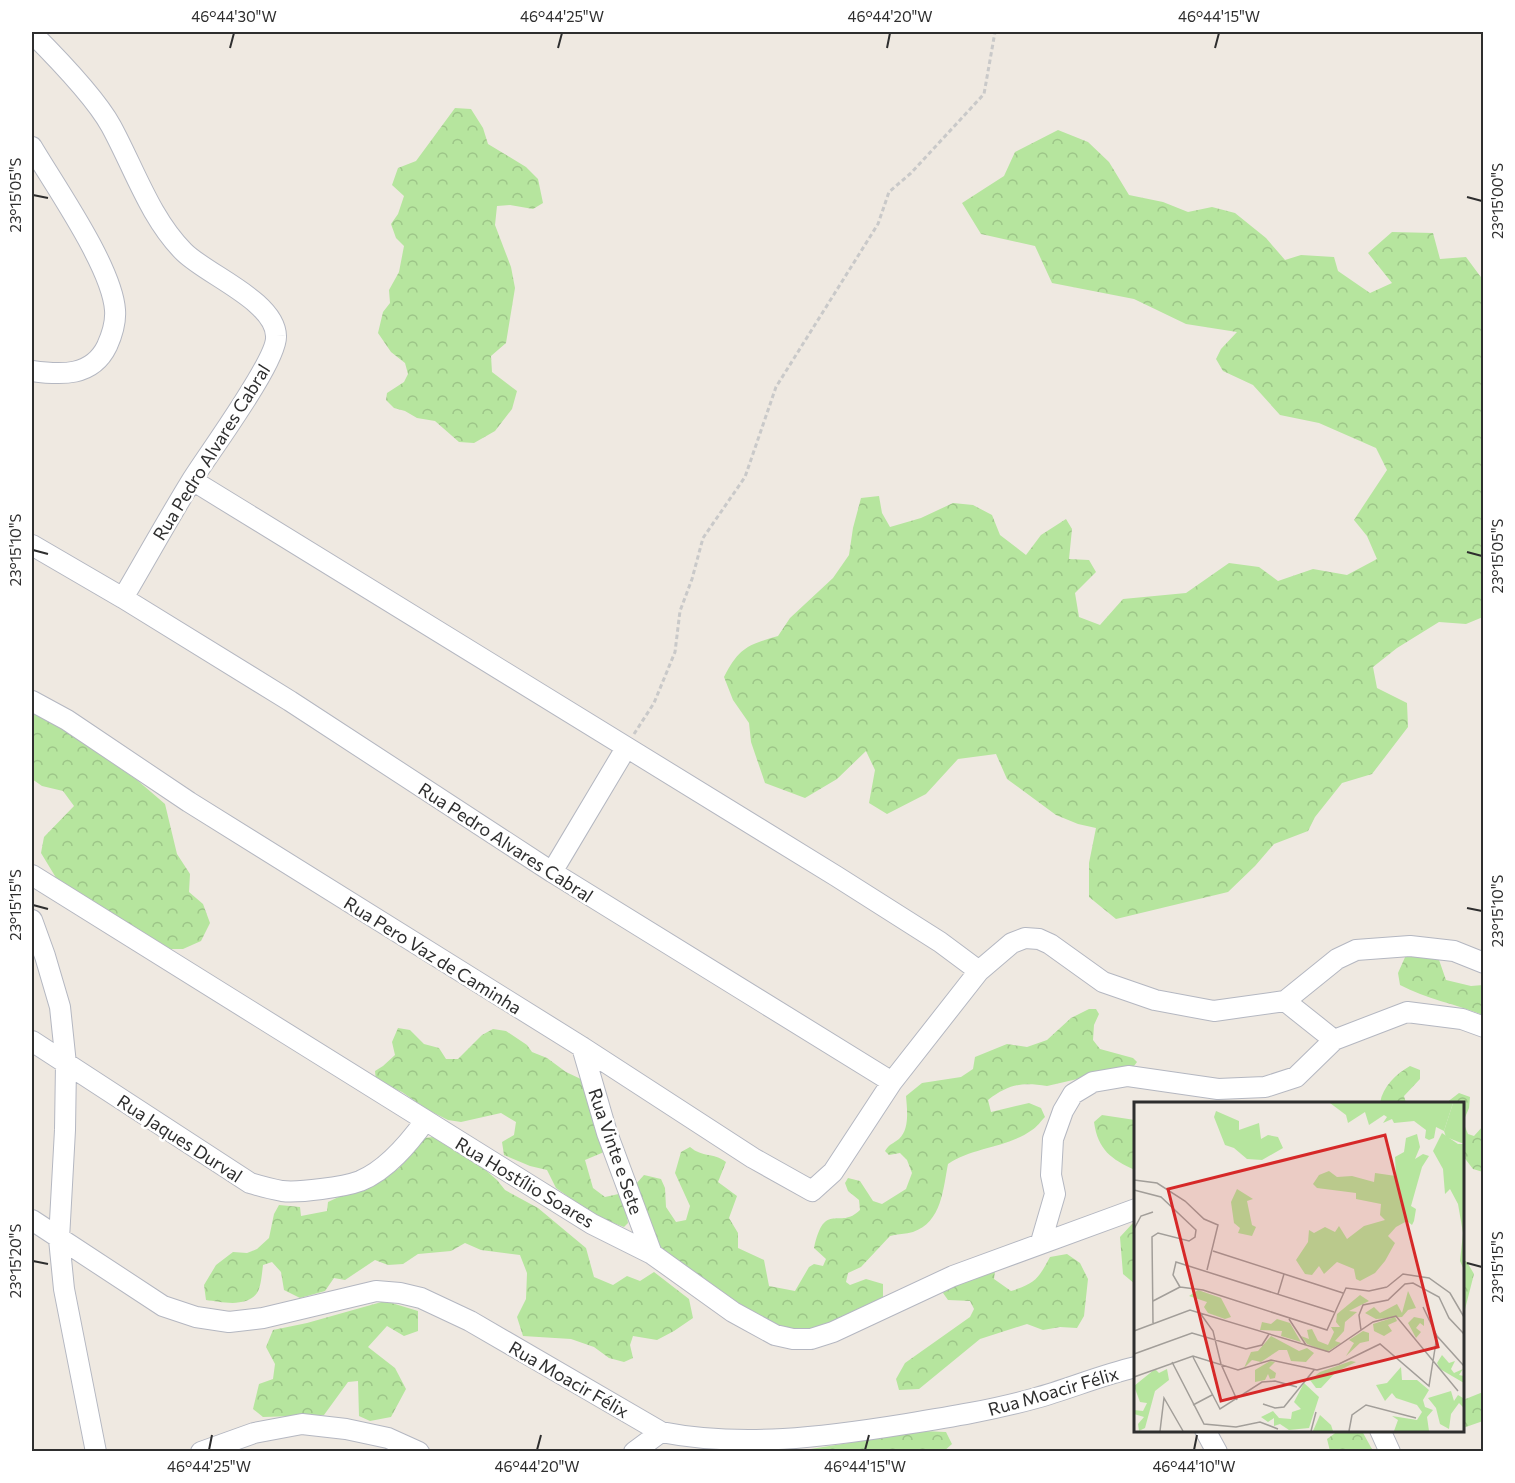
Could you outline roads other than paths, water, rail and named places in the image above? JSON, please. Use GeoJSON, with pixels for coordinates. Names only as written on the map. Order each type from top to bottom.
{"type":"FeatureCollection","features":[{"type":"Feature","properties":{"kind":"street","name":"Rua Pedro Alvares Cabral"},"geometry":{"type":"LineString","coordinates":[[32,33],[51,52],[110,124],[142,190],[169,235],[185,253],[254,301],[271,320],[277,333],[276,344],[263,371],[192,480],[123,598]]}},
{"type":"Feature","properties":{"kind":"street"},"geometry":{"type":"LineString","coordinates":[[32,147],[89,243],[109,286],[115,311],[112,335],[105,351],[87,369],[76,373],[52,374],[32,371]]}},
{"type":"Feature","properties":{"kind":"street"},"geometry":{"type":"LineString","coordinates":[[192,480],[836,876],[940,942],[979,971]]}},
{"type":"Feature","properties":{"kind":"street","name":"Rua Pedro Alvares Cabral"},"geometry":{"type":"LineString","coordinates":[[32,545],[290,701],[552,872],[892,1082]]}},
{"type":"Feature","properties":{"kind":"street","name":"Rua Pero Vaz de Caminha"},"geometry":{"type":"LineString","coordinates":[[32,701],[67,720],[198,808],[582,1047],[753,1158],[812,1191],[833,1172],[892,1082]]}},
{"type":"Feature","properties":{"kind":"street"},"geometry":{"type":"LineString","coordinates":[[552,872],[626,748]]}},
{"type":"Feature","properties":{"kind":"street","name":"Rua Hostílio Soares"},"geometry":{"type":"LineString","coordinates":[[32,875],[592,1224],[652,1254],[733,1311],[775,1335],[793,1339],[811,1339],[833,1332],[953,1276],[1134,1210]]}},
{"type":"Feature","properties":{"kind":"street"},"geometry":{"type":"LineString","coordinates":[[32,920],[60,1007],[66,1064],[59,1239],[64,1289],[96,1452]]}},
{"type":"Feature","properties":{"kind":"street"},"geometry":{"type":"LineString","coordinates":[[892,1082],[979,971],[1012,943],[1025,938],[1039,939],[1050,944],[1103,982],[1155,1000],[1214,1011],[1285,1001],[1338,959],[1356,950],[1410,946],[1454,951],[1484,963]]}},
{"type":"Feature","properties":{"kind":"street"},"geometry":{"type":"LineString","coordinates":[[1285,1001],[1334,1040]]}},
{"type":"Feature","properties":{"kind":"street"},"geometry":{"type":"LineString","coordinates":[[1041,1242],[1055,1194],[1051,1175],[1053,1139],[1063,1111],[1073,1094],[1093,1082],[1128,1076],[1218,1089],[1265,1087],[1296,1077],[1334,1040],[1407,1012],[1462,1019],[1484,1027]]}},
{"type":"Feature","properties":{"kind":"street","name":"Rua Jaques Durval"},"geometry":{"type":"LineString","coordinates":[[32,1041],[250,1184],[283,1191],[317,1189],[360,1180],[387,1163],[411,1141],[425,1121]]}},
{"type":"Feature","properties":{"kind":"street","name":"Rua Vinte e Sete"},"geometry":{"type":"LineString","coordinates":[[582,1047],[608,1133],[652,1254]]}},
{"type":"Feature","properties":{"kind":"street","name":"Rua Moacir Félix"},"geometry":{"type":"LineString","coordinates":[[32,1220],[163,1306],[196,1317],[229,1322],[263,1318],[376,1291],[421,1298],[470,1321],[661,1432],[718,1440],[839,1435],[982,1412],[1037,1398],[1134,1367]]}},
{"type":"Feature","properties":{"kind":"street"},"geometry":{"type":"LineString","coordinates":[[201,1452],[254,1433],[302,1424],[346,1429],[388,1438],[418,1452]]}},
{"type":"Feature","properties":{"kind":"street"},"geometry":{"type":"LineString","coordinates":[[634,1452],[661,1432]]}},
{"type":"Feature","properties":{"kind":"street"},"geometry":{"type":"LineString","coordinates":[[1206,1432],[1217,1452]]}},
{"type":"Feature","properties":{"kind":"street"},"geometry":{"type":"LineString","coordinates":[[1380,1432],[1390,1452]]}}]}
